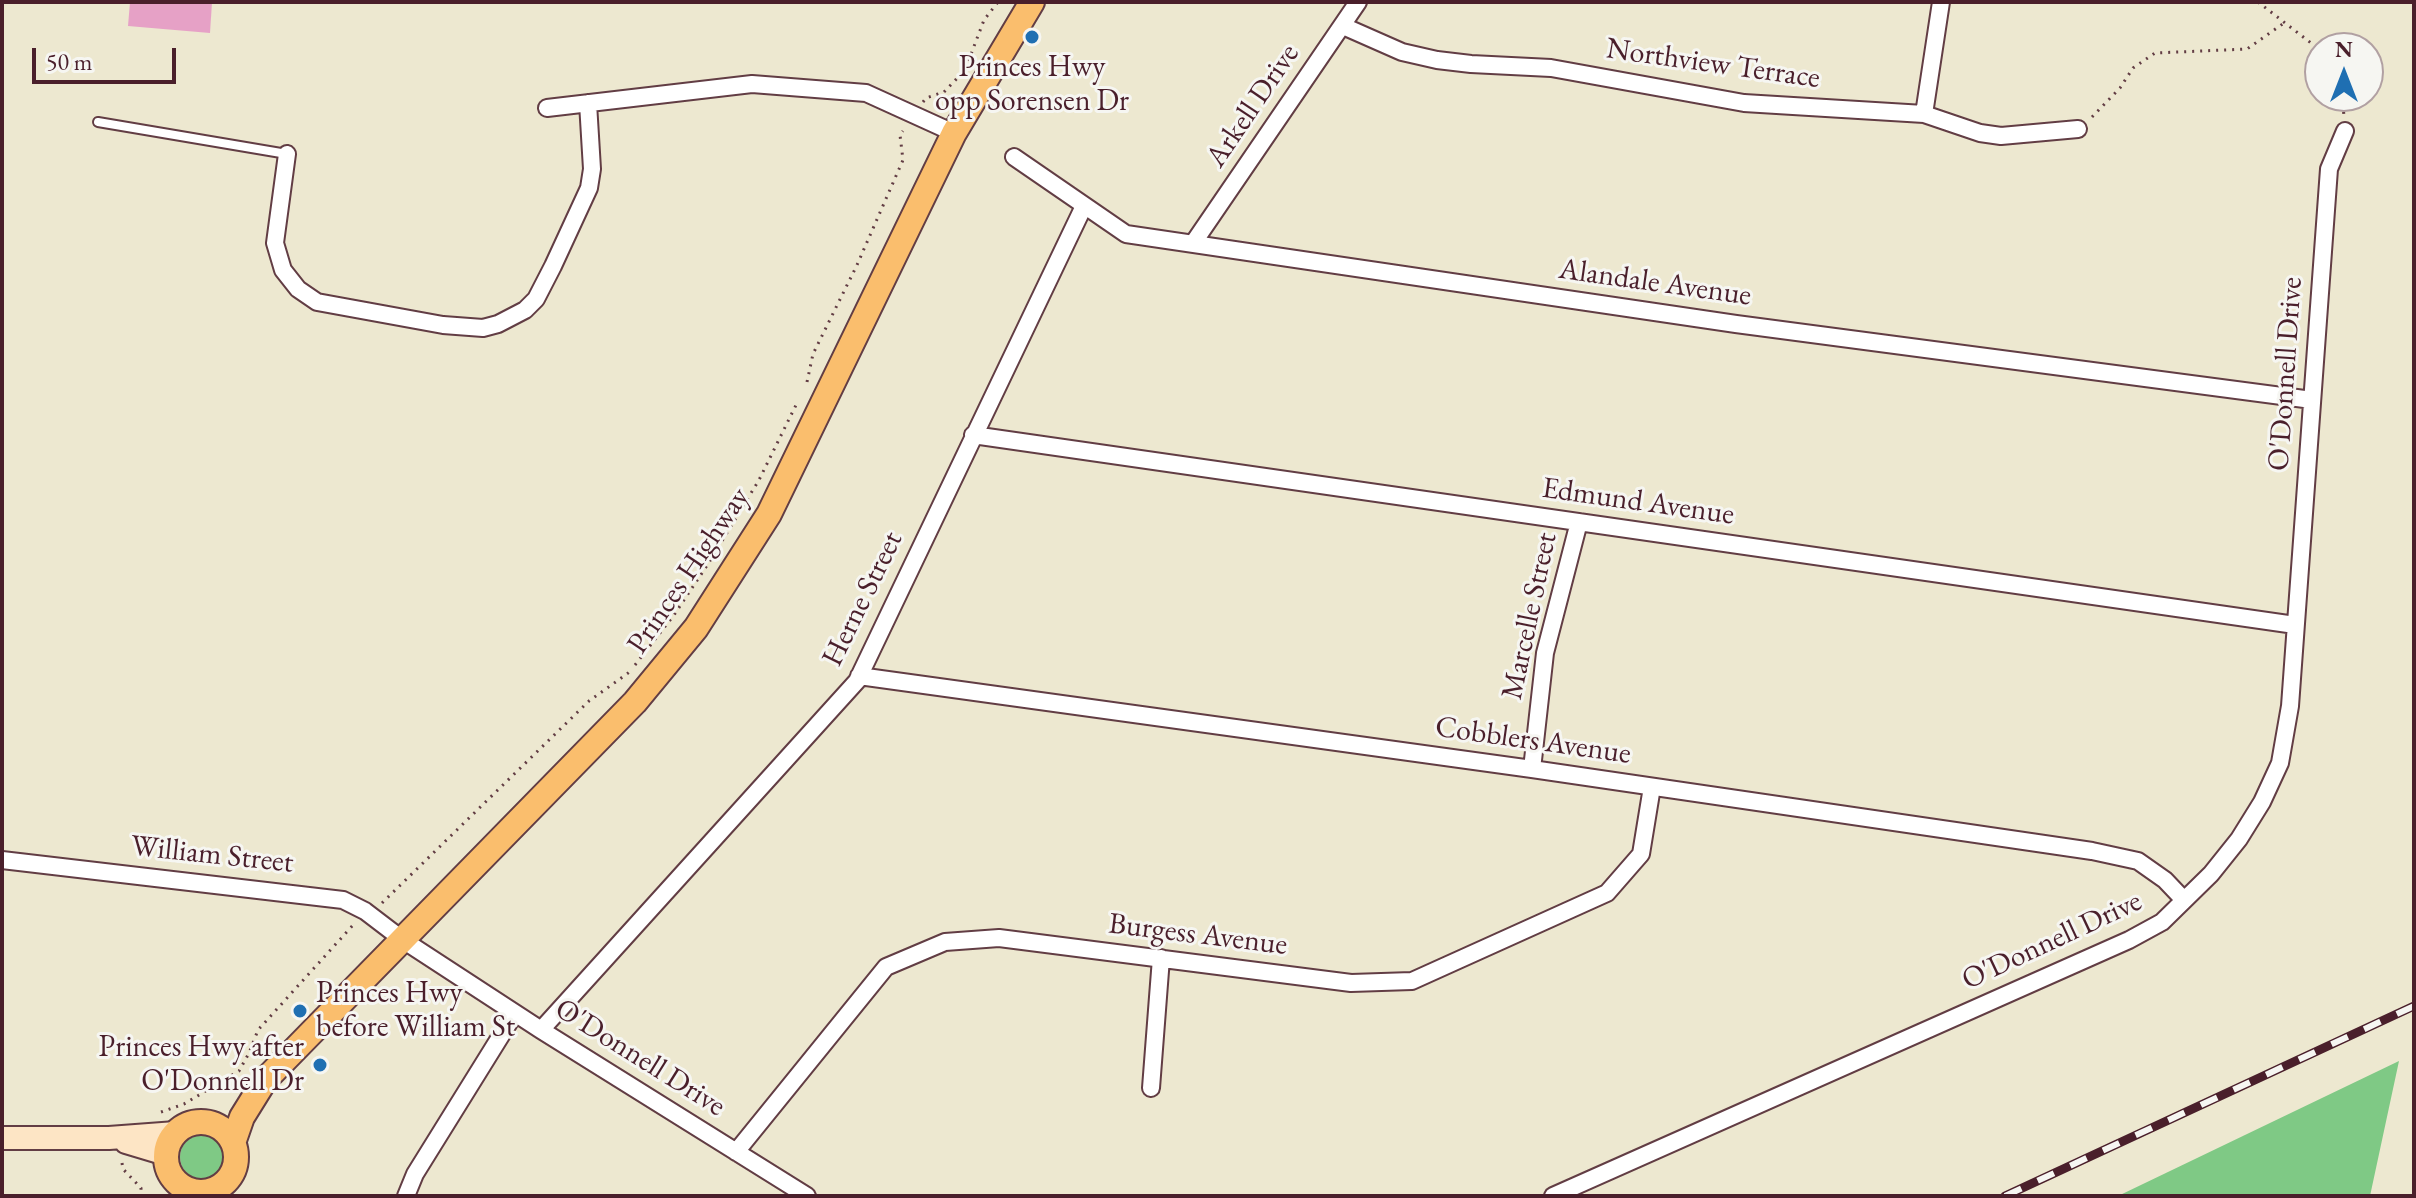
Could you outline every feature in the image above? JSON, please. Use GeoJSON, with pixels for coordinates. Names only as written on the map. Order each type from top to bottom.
{"type":"FeatureCollection","features":[{"type":"Feature","properties":{"kind":"main road","name":"Princes Highway"},"geometry":{"type":"LineString","coordinates":[[206,1123],[265,1080],[635,702],[696,628],[769,514],[954,133],[1032,2]]}},
{"type":"Feature","properties":{"kind":"main road","name":"Princes Highway"},"geometry":{"type":"LineString","coordinates":[[233,1143],[242,1117],[265,1080]]}},
{"type":"Feature","properties":{"kind":"main road"},"geometry":{"type":"LineString","coordinates":[[206,1123],[222,1129],[233,1143],[235,1168],[226,1182],[211,1191],[181,1191],[167,1168],[171,1144],[189,1124],[206,1123]]}},
{"type":"Feature","properties":{"kind":"street","name":"Arkell Drive"},"geometry":{"type":"LineString","coordinates":[[1194,242],[1358,2]]}},
{"type":"Feature","properties":{"kind":"street"},"geometry":{"type":"LineString","coordinates":[[1924,114],[1941,2]]}},
{"type":"Feature","properties":{"kind":"street","name":"Northview Terrace"},"geometry":{"type":"LineString","coordinates":[[1343,26],[1402,52],[1437,60],[1551,68],[1744,103],[1924,114],[1980,133],[2001,136],[2078,129]]}},
{"type":"Feature","properties":{"kind":"street"},"geometry":{"type":"LineString","coordinates":[[547,108],[752,84],[866,93],[954,133]]}},
{"type":"Feature","properties":{"kind":"street"},"geometry":{"type":"LineString","coordinates":[[287,154],[275,243],[283,270],[298,289],[317,302],[443,325],[483,328],[525,310],[536,299],[553,266],[589,188],[592,169],[588,103]]}},
{"type":"Feature","properties":{"kind":"street","name":"O'Donnell Drive"},"geometry":{"type":"LineString","coordinates":[[1553,1196],[2129,940],[2162,922],[2211,874],[2239,839],[2262,802],[2280,763],[2290,706],[2329,169],[2345,131]]}},
{"type":"Feature","properties":{"kind":"street","name":"Alandale Avenue"},"geometry":{"type":"LineString","coordinates":[[1014,157],[1126,234],[1736,324],[2312,400]]}},
{"type":"Feature","properties":{"kind":"street","name":"Herne Street"},"geometry":{"type":"LineString","coordinates":[[541,1030],[859,676],[1084,206]]}},
{"type":"Feature","properties":{"kind":"street","name":"Edmund Avenue"},"geometry":{"type":"LineString","coordinates":[[973,435],[2295,625]]}},
{"type":"Feature","properties":{"kind":"street","name":"Marcelle Street"},"geometry":{"type":"LineString","coordinates":[[1532,769],[1545,653],[1579,522]]}},
{"type":"Feature","properties":{"kind":"street","name":"Cobblers Avenue"},"geometry":{"type":"LineString","coordinates":[[859,676],[1532,769],[2092,851],[2138,861],[2165,880],[2184,900]]}},
{"type":"Feature","properties":{"kind":"street","name":"Burgess Avenue"},"geometry":{"type":"LineString","coordinates":[[736,1152],[886,967],[945,942],[999,938],[1351,983],[1412,981],[1607,893],[1641,854],[1652,787]]}},
{"type":"Feature","properties":{"kind":"street","name":"William Street"},"geometry":{"type":"LineString","coordinates":[[2,860],[343,900],[403,940]]}},
{"type":"Feature","properties":{"kind":"street","name":"O'Donnell Drive"},"geometry":{"type":"LineString","coordinates":[[403,940],[807,1196]]}},
{"type":"Feature","properties":{"kind":"street"},"geometry":{"type":"LineString","coordinates":[[1151,1088],[1161,958]]}},
{"type":"Feature","properties":{"kind":"street"},"geometry":{"type":"LineString","coordinates":[[406,1196],[415,1174],[515,1013]]}},
{"type":"Feature","properties":{"kind":"street"},"geometry":{"type":"LineString","coordinates":[[2,1138],[171,1144]]}},
{"type":"Feature","properties":{"kind":"lane"},"geometry":{"type":"LineString","coordinates":[[98,122],[287,154]]}},
{"type":"Feature","properties":{"kind":"path"},"geometry":{"type":"LineString","coordinates":[[807,382],[813,354],[857,265],[903,160],[900,135],[926,98],[944,92],[965,70],[984,20],[998,2]]}},
{"type":"Feature","properties":{"kind":"path"},"geometry":{"type":"LineString","coordinates":[[2258,2],[2304,38]]}},
{"type":"Feature","properties":{"kind":"path"},"geometry":{"type":"LineString","coordinates":[[2078,129],[2107,104],[2133,68],[2155,53],[2247,49],[2284,23]]}},
{"type":"Feature","properties":{"kind":"path"},"geometry":{"type":"LineString","coordinates":[[152,1116],[184,1104],[239,1071],[258,1030],[354,924],[401,887],[581,709],[630,672],[708,564],[759,480],[800,396]]}},
{"type":"Feature","properties":{"kind":"path"},"geometry":{"type":"LineString","coordinates":[[116,1140],[123,1169],[141,1188],[141,1196]]}},
{"type":"Feature","properties":{"kind":"green space"},"geometry":{"type":"Polygon","coordinates":[[[2399,1061],[2370,1196],[2118,1196],[2399,1061]]]}},
{"type":"Feature","properties":{"kind":"green space"},"geometry":{"type":"Polygon","coordinates":[[[202,1135],[217,1142],[224,1157],[217,1172],[202,1179],[187,1172],[180,1157],[187,1142],[202,1135]]]}},
{"type":"Feature","properties":{"kind":"building"},"geometry":{"type":"Polygon","coordinates":[[[130,2],[212,2],[210,33],[128,26],[130,2]]]}},
{"type":"Feature","properties":{"kind":"railway"},"geometry":{"type":"LineString","coordinates":[[2005,1196],[2414,1006]]}},
{"type":"Feature","properties":{"kind":"place","name":"Princes Hwy opp Sorensen Dr"},"geometry":{"type":"Point","coordinates":[1032,37]}},
{"type":"Feature","properties":{"kind":"place","name":"Princes Hwy before William St"},"geometry":{"type":"Point","coordinates":[300,1011]}},
{"type":"Feature","properties":{"kind":"place","name":"Princes Hwy after O'Donnell Dr"},"geometry":{"type":"Point","coordinates":[320,1065]}}]}
